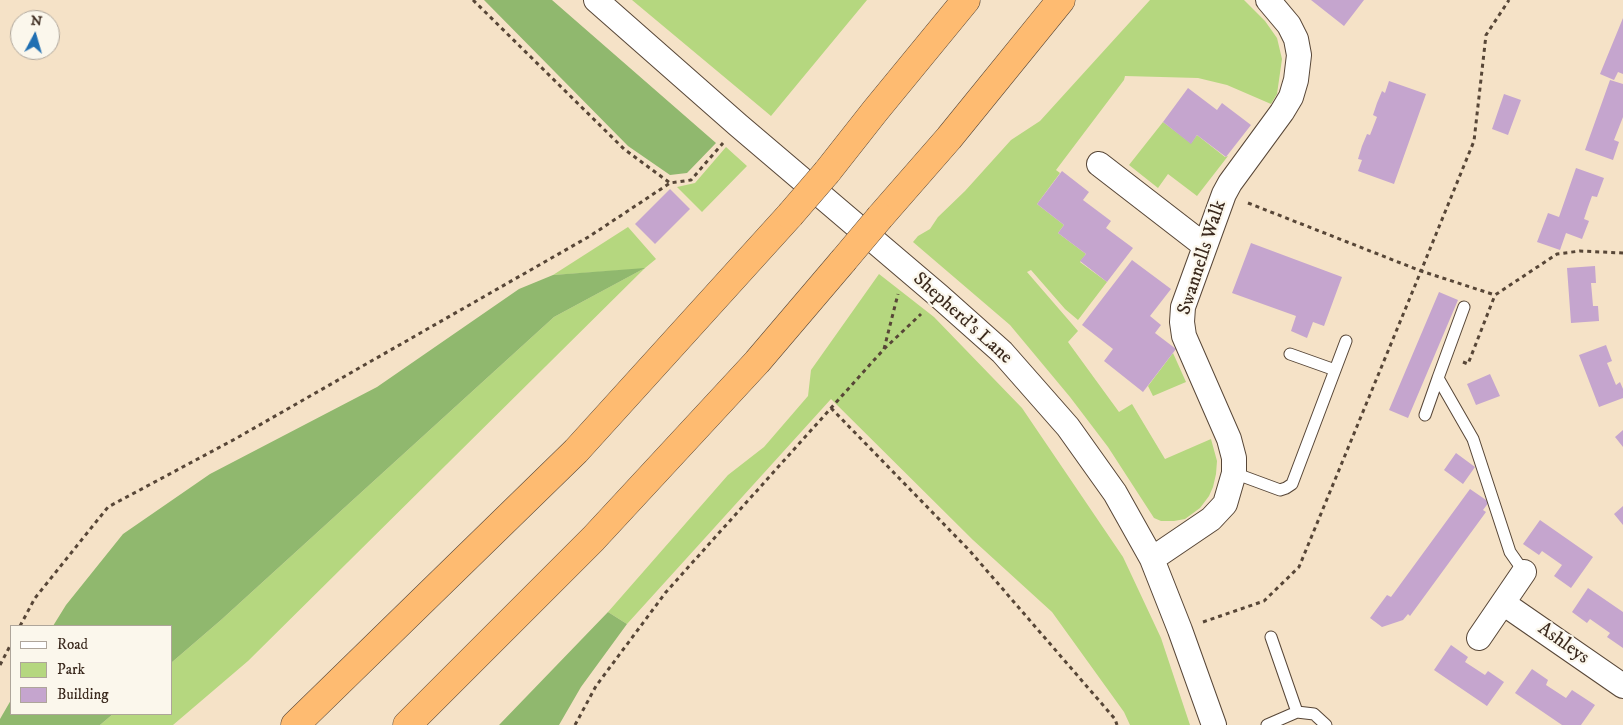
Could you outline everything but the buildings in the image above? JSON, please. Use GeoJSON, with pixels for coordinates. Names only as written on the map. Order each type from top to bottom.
{"type":"FeatureCollection","features":[{"type":"Feature","properties":{"kind":"highway"},"geometry":{"type":"LineString","coordinates":[[295,725],[576,451],[790,215],[966,0]]}},
{"type":"Feature","properties":{"kind":"highway"},"geometry":{"type":"LineString","coordinates":[[407,725],[594,539],[757,362],[949,138],[1061,0]]}},
{"type":"Feature","properties":{"kind":"street","name":"Shepherd's Lane"},"geometry":{"type":"LineString","coordinates":[[596,0],[1002,352],[1068,427],[1115,493],[1152,559],[1214,725]]}},
{"type":"Feature","properties":{"kind":"street","name":"Swannells Walk"},"geometry":{"type":"LineString","coordinates":[[1152,559],[1211,519],[1225,504],[1234,474],[1234,458],[1229,439],[1184,336],[1182,322],[1183,307],[1224,194],[1282,112],[1291,97],[1296,80],[1299,55],[1296,39],[1289,25],[1268,0]]}},
{"type":"Feature","properties":{"kind":"street"},"geometry":{"type":"LineString","coordinates":[[1099,164],[1205,246]]}},
{"type":"Feature","properties":{"kind":"street"},"geometry":{"type":"LineString","coordinates":[[1479,638],[1524,572]]}},
{"type":"Feature","properties":{"kind":"street","name":"Ashleys"},"geometry":{"type":"LineString","coordinates":[[1503,603],[1623,686]]}},
{"type":"Feature","properties":{"kind":"lane"},"geometry":{"type":"LineString","coordinates":[[1425,415],[1464,308]]}},
{"type":"Feature","properties":{"kind":"lane"},"geometry":{"type":"LineString","coordinates":[[1234,474],[1280,490],[1292,484],[1346,340]]}},
{"type":"Feature","properties":{"kind":"lane"},"geometry":{"type":"LineString","coordinates":[[1290,354],[1335,370]]}},
{"type":"Feature","properties":{"kind":"lane"},"geometry":{"type":"LineString","coordinates":[[1438,378],[1473,439],[1510,552],[1524,572]]}},
{"type":"Feature","properties":{"kind":"lane"},"geometry":{"type":"LineString","coordinates":[[1271,637],[1297,712]]}},
{"type":"Feature","properties":{"kind":"lane"},"geometry":{"type":"LineString","coordinates":[[1267,725],[1297,712],[1314,714],[1326,725]]}},
{"type":"Feature","properties":{"kind":"path"},"geometry":{"type":"LineString","coordinates":[[473,0],[624,149],[670,183]]}},
{"type":"Feature","properties":{"kind":"path"},"geometry":{"type":"LineString","coordinates":[[1180,630],[1264,601],[1299,567],[1474,141],[1486,35],[1509,0]]}},
{"type":"Feature","properties":{"kind":"path"},"geometry":{"type":"LineString","coordinates":[[21,625],[35,598],[108,508],[244,434],[581,241],[670,183],[691,180],[722,143]]}},
{"type":"Feature","properties":{"kind":"path"},"geometry":{"type":"LineString","coordinates":[[1224,194],[1421,271],[1495,295],[1557,254],[1580,251],[1623,253]]}},
{"type":"Feature","properties":{"kind":"path"},"geometry":{"type":"LineString","coordinates":[[884,349],[905,267]]}},
{"type":"Feature","properties":{"kind":"path"},"geometry":{"type":"LineString","coordinates":[[575,725],[596,686],[666,592],[884,349],[939,296]]}},
{"type":"Feature","properties":{"kind":"path"},"geometry":{"type":"LineString","coordinates":[[831,408],[969,550],[1108,712],[1117,725]]}},
{"type":"Feature","properties":{"kind":"path"},"geometry":{"type":"LineString","coordinates":[[0,665],[10,646]]}},
{"type":"Feature","properties":{"kind":"green space"},"geometry":{"type":"Polygon","coordinates":[[[484,0],[552,0],[716,143],[687,173],[670,175],[628,146],[484,0]]]}},
{"type":"Feature","properties":{"kind":"green space"},"geometry":{"type":"Polygon","coordinates":[[[632,0],[867,0],[771,116],[632,0]]]}},
{"type":"Feature","properties":{"kind":"green space"},"geometry":{"type":"Polygon","coordinates":[[[1150,0],[1244,0],[1265,21],[1277,38],[1282,59],[1277,94],[1271,104],[1227,85],[1198,78],[1125,76],[1124,80],[1056,170],[1060,173],[1037,204],[1064,225],[1058,233],[1086,254],[1080,262],[1107,282],[1078,320],[1065,309],[1031,270],[1027,272],[1078,331],[1068,342],[1119,412],[1132,404],[1165,459],[1211,439],[1217,461],[1216,474],[1209,496],[1200,508],[1185,519],[1174,521],[1161,521],[1154,518],[1108,447],[1070,397],[1010,325],[913,242],[918,236],[930,229],[938,217],[965,191],[1011,140],[1040,121],[1150,0]]]}},
{"type":"Feature","properties":{"kind":"green space"},"geometry":{"type":"Polygon","coordinates":[[[1163,122],[1191,143],[1197,135],[1225,157],[1228,156],[1197,196],[1168,174],[1158,188],[1129,165],[1163,122]]]}},
{"type":"Feature","properties":{"kind":"green space"},"geometry":{"type":"Polygon","coordinates":[[[726,147],[747,166],[702,212],[677,187],[695,183],[726,147]]]}},
{"type":"Feature","properties":{"kind":"green space"},"geometry":{"type":"Polygon","coordinates":[[[628,227],[656,259],[248,661],[173,725],[100,725],[112,715],[172,715],[172,662],[221,620],[554,317],[643,269],[553,275],[628,227]]]}},
{"type":"Feature","properties":{"kind":"green space"},"geometry":{"type":"Polygon","coordinates":[[[645,268],[554,317],[221,620],[172,662],[172,625],[54,625],[66,605],[123,534],[210,474],[377,387],[519,289],[553,275],[645,268]]]}},
{"type":"Feature","properties":{"kind":"green space"},"geometry":{"type":"Polygon","coordinates":[[[879,274],[934,317],[1022,408],[1123,557],[1161,638],[1190,725],[1130,725],[1124,712],[1052,612],[973,540],[831,399],[627,624],[608,612],[728,475],[764,447],[808,396],[811,370],[879,274]]]}},
{"type":"Feature","properties":{"kind":"green space"},"geometry":{"type":"Polygon","coordinates":[[[1173,353],[1186,382],[1153,396],[1148,386],[1173,353]]]}},
{"type":"Feature","properties":{"kind":"green space"},"geometry":{"type":"Polygon","coordinates":[[[608,612],[627,624],[581,687],[559,725],[499,725],[608,612]]]}},
{"type":"Feature","properties":{"kind":"green space"},"geometry":{"type":"Polygon","coordinates":[[[10,702],[10,715],[112,715],[100,725],[0,725],[0,719],[10,702]]]}}]}
